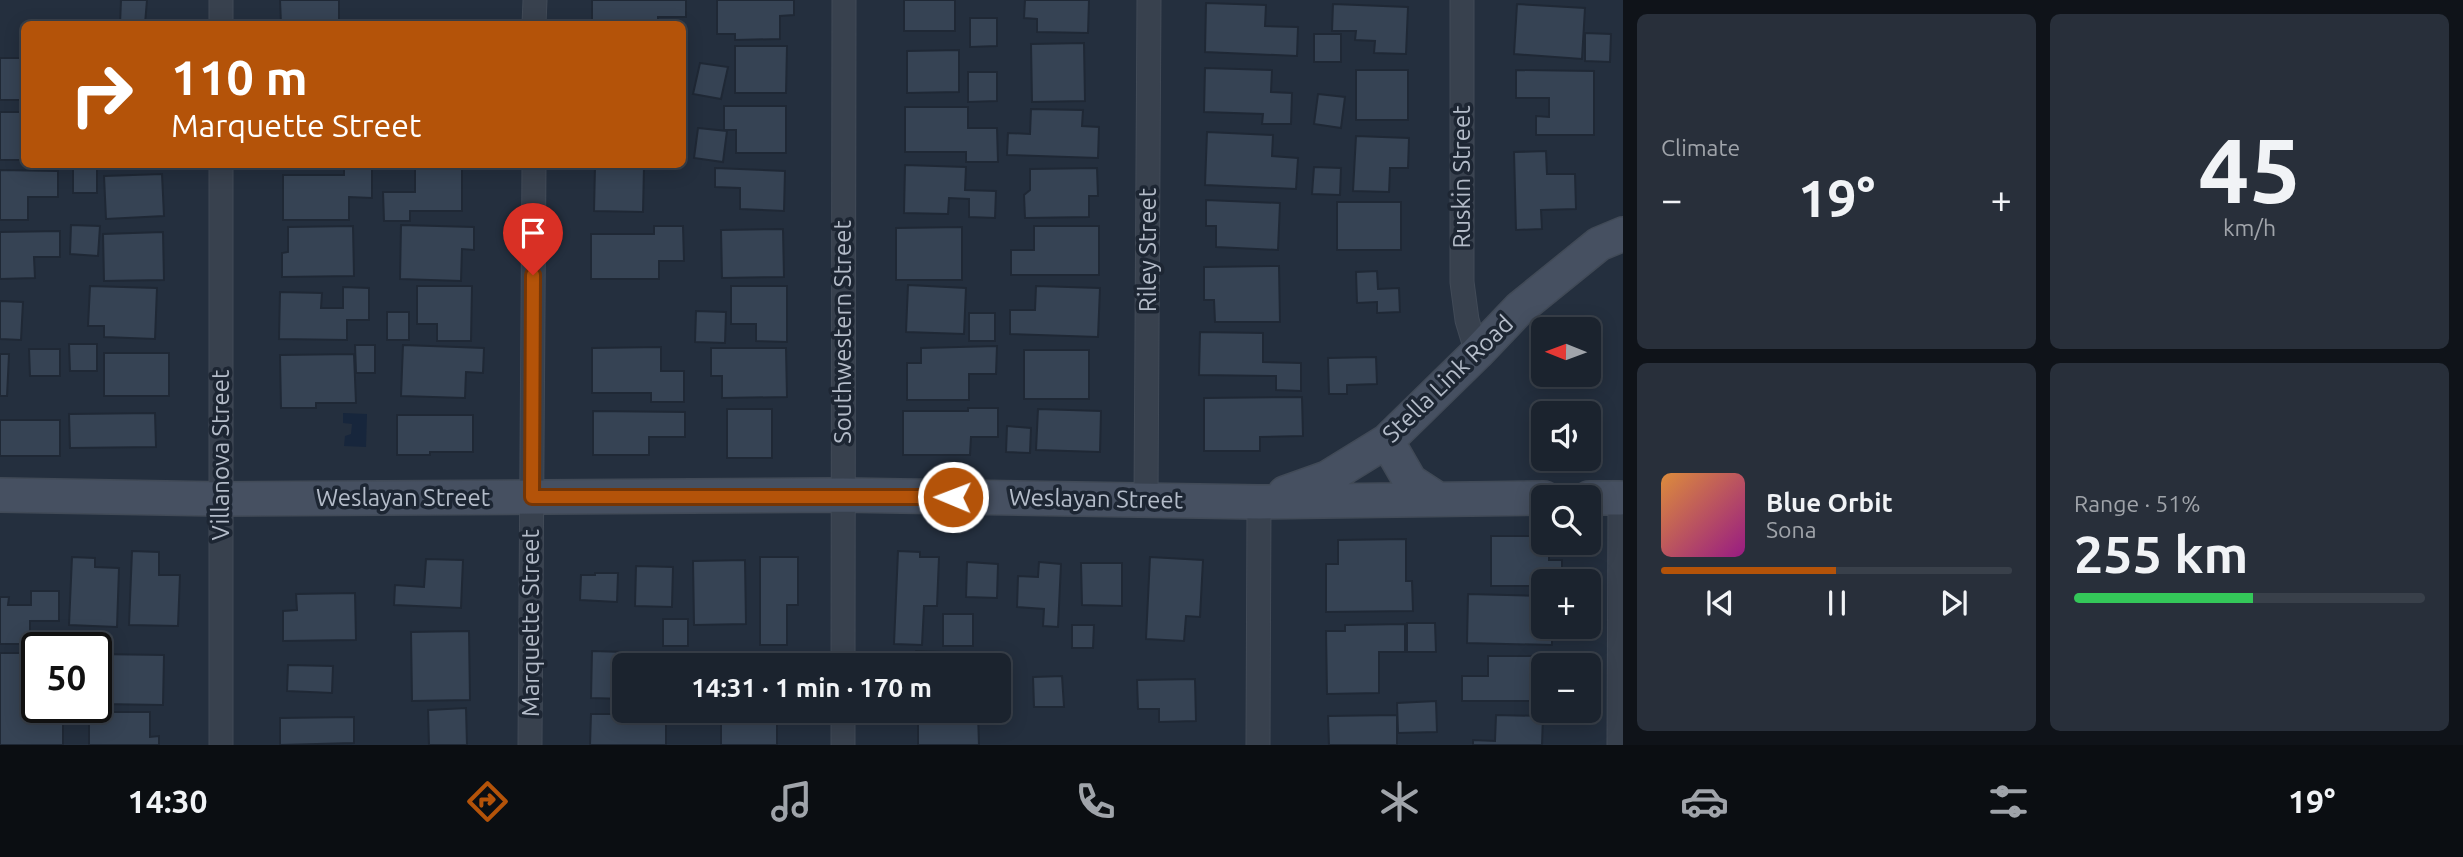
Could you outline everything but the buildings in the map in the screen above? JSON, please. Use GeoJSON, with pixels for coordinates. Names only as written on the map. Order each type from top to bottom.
{"type":"FeatureCollection","features":[{"type":"Feature","properties":{"kind":"main road","name":"Stella Link Road"},"geometry":{"type":"LineString","coordinates":[[1259,502],[1327,478],[1387,441],[1478,353],[1520,307],[1599,244],[1623,234]]}},
{"type":"Feature","properties":{"kind":"main road"},"geometry":{"type":"LineString","coordinates":[[1387,441],[1410,481],[1436,499]]}},
{"type":"Feature","properties":{"kind":"main road","name":"Weslayan Street"},"geometry":{"type":"LineString","coordinates":[[0,495],[221,499],[843,495],[1259,502],[1531,498]]}},
{"type":"Feature","properties":{"kind":"street"},"geometry":{"type":"LineString","coordinates":[[221,0],[221,21]]}},
{"type":"Feature","properties":{"kind":"street"},"geometry":{"type":"LineString","coordinates":[[534,0],[534,21]]}},
{"type":"Feature","properties":{"kind":"street","name":"Southwestern Street"},"geometry":{"type":"LineString","coordinates":[[843,653],[844,0]]}},
{"type":"Feature","properties":{"kind":"street","name":"Riley Street"},"geometry":{"type":"LineString","coordinates":[[1146,499],[1149,0]]}},
{"type":"Feature","properties":{"kind":"street","name":"Ruskin Street"},"geometry":{"type":"LineString","coordinates":[[1462,0],[1462,282],[1467,320],[1478,353]]}},
{"type":"Feature","properties":{"kind":"street","name":"Villanova Street"},"geometry":{"type":"LineString","coordinates":[[221,168],[221,745]]}},
{"type":"Feature","properties":{"kind":"street","name":"Marquette Street"},"geometry":{"type":"LineString","coordinates":[[530,745],[534,168]]}},
{"type":"Feature","properties":{"kind":"street"},"geometry":{"type":"LineString","coordinates":[[1611,498],[1619,745]]}},
{"type":"Feature","properties":{"kind":"street"},"geometry":{"type":"LineString","coordinates":[[1258,745],[1259,502]]}},
{"type":"Feature","properties":{"kind":"street"},"geometry":{"type":"LineString","coordinates":[[843,723],[843,745]]}},
{"type":"Feature","properties":{"kind":"water"},"geometry":{"type":"Polygon","coordinates":[[[343,413],[367,414],[366,447],[344,446],[345,436],[351,434],[352,424],[343,423],[343,413]]]}},
{"type":"Feature","properties":{"kind":"route"},"geometry":{"type":"LineString","coordinates":[[533,275],[532,497],[953,497]]}}]}
